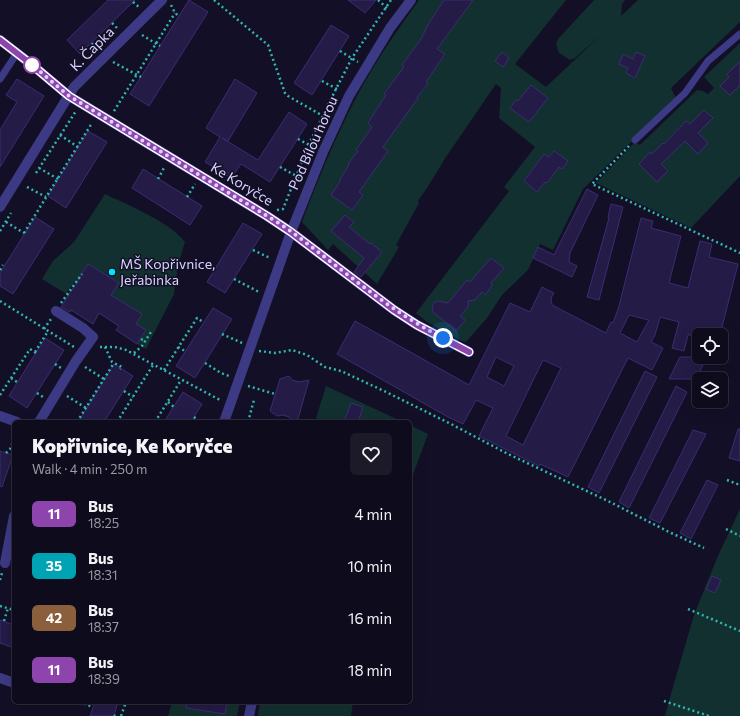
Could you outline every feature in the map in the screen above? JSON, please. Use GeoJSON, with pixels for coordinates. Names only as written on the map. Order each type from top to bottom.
{"type":"FeatureCollection","features":[{"type":"Feature","properties":{"kind":"street","name":"Pod Bílou horou"},"geometry":{"type":"LineString","coordinates":[[225,420],[291,232],[323,152],[349,96],[398,16],[411,0]]}},
{"type":"Feature","properties":{"kind":"street","name":"K. Čapka"},"geometry":{"type":"LineString","coordinates":[[0,207],[74,87],[166,1]]}},
{"type":"Feature","properties":{"kind":"street","name":"Ke Koryčce"},"geometry":{"type":"LineString","coordinates":[[0,40],[69,96],[291,232],[394,310],[417,325],[469,352]]}},
{"type":"Feature","properties":{"kind":"street"},"geometry":{"type":"LineString","coordinates":[[39,420],[93,336],[56,311]]}},
{"type":"Feature","properties":{"kind":"street"},"geometry":{"type":"LineString","coordinates":[[0,416],[12,420]]}},
{"type":"Feature","properties":{"kind":"street"},"geometry":{"type":"LineString","coordinates":[[5,563],[12,526]]}},
{"type":"Feature","properties":{"kind":"street"},"geometry":{"type":"LineString","coordinates":[[0,678],[12,682]]}},
{"type":"Feature","properties":{"kind":"street"},"geometry":{"type":"LineString","coordinates":[[249,716],[252,704]]}},
{"type":"Feature","properties":{"kind":"lane"},"geometry":{"type":"LineString","coordinates":[[635,140],[685,93],[708,61],[740,34]]}},
{"type":"Feature","properties":{"kind":"lane"},"geometry":{"type":"LineString","coordinates":[[0,79],[17,53]]}},
{"type":"Feature","properties":{"kind":"path"},"geometry":{"type":"LineString","coordinates":[[214,0],[268,45],[285,93],[336,124]]}},
{"type":"Feature","properties":{"kind":"path"},"geometry":{"type":"LineString","coordinates":[[378,0],[398,16]]}},
{"type":"Feature","properties":{"kind":"path"},"geometry":{"type":"LineString","coordinates":[[274,210],[283,208],[309,144],[352,58],[391,0]]}},
{"type":"Feature","properties":{"kind":"path"},"geometry":{"type":"LineString","coordinates":[[166,1],[179,16]]}},
{"type":"Feature","properties":{"kind":"path"},"geometry":{"type":"LineString","coordinates":[[108,119],[175,13]]}},
{"type":"Feature","properties":{"kind":"path"},"geometry":{"type":"LineString","coordinates":[[139,33],[160,46]]}},
{"type":"Feature","properties":{"kind":"path"},"geometry":{"type":"LineString","coordinates":[[340,50],[367,67]]}},
{"type":"Feature","properties":{"kind":"path"},"geometry":{"type":"LineString","coordinates":[[111,61],[140,77]]}},
{"type":"Feature","properties":{"kind":"path"},"geometry":{"type":"LineString","coordinates":[[322,81],[349,96]]}},
{"type":"Feature","properties":{"kind":"path"},"geometry":{"type":"LineString","coordinates":[[35,174],[76,111]]}},
{"type":"Feature","properties":{"kind":"path"},"geometry":{"type":"LineString","coordinates":[[6,222],[24,233],[94,119]]}},
{"type":"Feature","properties":{"kind":"path"},"geometry":{"type":"LineString","coordinates":[[60,135],[78,147]]}},
{"type":"Feature","properties":{"kind":"path"},"geometry":{"type":"LineString","coordinates":[[298,139],[323,152]]}},
{"type":"Feature","properties":{"kind":"path"},"geometry":{"type":"LineString","coordinates":[[635,140],[592,184],[740,253]]}},
{"type":"Feature","properties":{"kind":"path"},"geometry":{"type":"LineString","coordinates":[[158,179],[167,164]]}},
{"type":"Feature","properties":{"kind":"path"},"geometry":{"type":"LineString","coordinates":[[280,167],[311,184]]}},
{"type":"Feature","properties":{"kind":"path"},"geometry":{"type":"LineString","coordinates":[[39,168],[58,179]]}},
{"type":"Feature","properties":{"kind":"path"},"geometry":{"type":"LineString","coordinates":[[187,197],[196,182]]}},
{"type":"Feature","properties":{"kind":"path"},"geometry":{"type":"LineString","coordinates":[[24,193],[27,187],[46,197]]}},
{"type":"Feature","properties":{"kind":"path"},"geometry":{"type":"LineString","coordinates":[[0,231],[13,210]]}},
{"type":"Feature","properties":{"kind":"path"},"geometry":{"type":"LineString","coordinates":[[253,250],[281,262]]}},
{"type":"Feature","properties":{"kind":"path"},"geometry":{"type":"LineString","coordinates":[[0,270],[2,264]]}},
{"type":"Feature","properties":{"kind":"path"},"geometry":{"type":"LineString","coordinates":[[234,279],[269,296]]}},
{"type":"Feature","properties":{"kind":"path"},"geometry":{"type":"LineString","coordinates":[[0,301],[77,350]]}},
{"type":"Feature","properties":{"kind":"path"},"geometry":{"type":"LineString","coordinates":[[164,370],[197,318],[203,322]]}},
{"type":"Feature","properties":{"kind":"path"},"geometry":{"type":"LineString","coordinates":[[0,395],[30,349],[35,352],[48,331]]}},
{"type":"Feature","properties":{"kind":"path"},"geometry":{"type":"LineString","coordinates":[[134,353],[151,332]]}},
{"type":"Feature","properties":{"kind":"path"},"geometry":{"type":"LineString","coordinates":[[222,334],[262,352],[275,353],[292,350],[307,355],[325,367],[341,371],[384,391],[452,424],[508,454],[704,548]]}},
{"type":"Feature","properties":{"kind":"path"},"geometry":{"type":"LineString","coordinates":[[141,339],[145,341]]}},
{"type":"Feature","properties":{"kind":"path"},"geometry":{"type":"LineString","coordinates":[[94,347],[115,347],[134,353],[153,365],[230,405]]}},
{"type":"Feature","properties":{"kind":"path"},"geometry":{"type":"LineString","coordinates":[[105,347],[112,362],[122,367],[120,368]]}},
{"type":"Feature","properties":{"kind":"path"},"geometry":{"type":"LineString","coordinates":[[178,347],[186,351]]}},
{"type":"Feature","properties":{"kind":"path"},"geometry":{"type":"LineString","coordinates":[[78,420],[114,363]]}},
{"type":"Feature","properties":{"kind":"path"},"geometry":{"type":"LineString","coordinates":[[205,363],[238,381],[274,394]]}},
{"type":"Feature","properties":{"kind":"path"},"geometry":{"type":"LineString","coordinates":[[81,364],[104,379]]}},
{"type":"Feature","properties":{"kind":"path"},"geometry":{"type":"LineString","coordinates":[[118,420],[153,365]]}},
{"type":"Feature","properties":{"kind":"path"},"geometry":{"type":"LineString","coordinates":[[11,378],[18,382]]}},
{"type":"Feature","properties":{"kind":"path"},"geometry":{"type":"LineString","coordinates":[[156,420],[181,380]]}},
{"type":"Feature","properties":{"kind":"path"},"geometry":{"type":"LineString","coordinates":[[124,391],[133,397]]}},
{"type":"Feature","properties":{"kind":"path"},"geometry":{"type":"LineString","coordinates":[[63,394],[86,408]]}},
{"type":"Feature","properties":{"kind":"path"},"geometry":{"type":"LineString","coordinates":[[249,420],[254,400]]}},
{"type":"Feature","properties":{"kind":"path"},"geometry":{"type":"LineString","coordinates":[[168,402],[174,407]]}},
{"type":"Feature","properties":{"kind":"path"},"geometry":{"type":"LineString","coordinates":[[194,417],[198,420]]}},
{"type":"Feature","properties":{"kind":"path"},"geometry":{"type":"LineString","coordinates":[[6,453],[12,444]]}},
{"type":"Feature","properties":{"kind":"path"},"geometry":{"type":"LineString","coordinates":[[727,480],[740,485]]}},
{"type":"Feature","properties":{"kind":"path"},"geometry":{"type":"LineString","coordinates":[[726,529],[740,536]]}},
{"type":"Feature","properties":{"kind":"path"},"geometry":{"type":"LineString","coordinates":[[0,606],[12,609]]}},
{"type":"Feature","properties":{"kind":"path"},"geometry":{"type":"LineString","coordinates":[[4,621],[8,608]]}},
{"type":"Feature","properties":{"kind":"path"},"geometry":{"type":"LineString","coordinates":[[688,609],[740,631]]}},
{"type":"Feature","properties":{"kind":"path"},"geometry":{"type":"LineString","coordinates":[[664,701],[709,716]]}},
{"type":"Feature","properties":{"kind":"path"},"geometry":{"type":"LineString","coordinates":[[85,704],[93,707]]}},
{"type":"Feature","properties":{"kind":"path"},"geometry":{"type":"LineString","coordinates":[[121,716],[125,704]]}},
{"type":"Feature","properties":{"kind":"green space"},"geometry":{"type":"Polygon","coordinates":[[[419,0],[566,0],[515,64],[546,87],[602,34],[575,58],[570,60],[559,53],[556,44],[558,39],[594,0],[625,0],[622,4],[621,16],[638,0],[740,0],[740,22],[671,88],[676,98],[583,189],[553,250],[540,244],[528,270],[502,295],[487,318],[466,342],[427,322],[416,313],[509,191],[504,187],[535,147],[499,118],[501,88],[496,84],[418,201],[419,203],[396,245],[399,247],[377,284],[333,244],[328,250],[302,222],[327,159],[356,98],[378,60],[419,0]]]}},
{"type":"Feature","properties":{"kind":"green space"},"geometry":{"type":"Polygon","coordinates":[[[740,43],[740,176],[691,228],[596,183],[635,142],[640,145],[697,90],[708,94],[714,88],[704,77],[740,43]]]}},
{"type":"Feature","properties":{"kind":"green space","name":"MŠ Kopřivnice, Jeřabinka"},"geometry":{"type":"Polygon","coordinates":[[[105,194],[159,221],[185,242],[178,265],[174,294],[146,349],[137,344],[146,331],[136,324],[142,314],[111,295],[118,282],[88,264],[67,292],[69,294],[68,295],[42,279],[53,261],[74,242],[105,194]]]}},
{"type":"Feature","properties":{"kind":"green space"},"geometry":{"type":"Polygon","coordinates":[[[326,386],[399,420],[322,420],[316,418],[326,386]]]}},
{"type":"Feature","properties":{"kind":"green space"},"geometry":{"type":"Polygon","coordinates":[[[412,426],[428,434],[412,478],[412,426]]]}},
{"type":"Feature","properties":{"kind":"green space"},"geometry":{"type":"Polygon","coordinates":[[[740,509],[740,716],[665,716],[694,615],[717,558],[740,509]]]}},
{"type":"Feature","properties":{"kind":"green space"},"geometry":{"type":"Polygon","coordinates":[[[171,704],[240,704],[237,716],[168,716],[171,704]]]}},
{"type":"Feature","properties":{"kind":"green space"},"geometry":{"type":"Polygon","coordinates":[[[260,704],[353,704],[351,716],[258,716],[260,704]]]}},
{"type":"Feature","properties":{"kind":"building"},"geometry":{"type":"Polygon","coordinates":[[[108,0],[135,0],[80,54],[67,40],[108,0]]]}},
{"type":"Feature","properties":{"kind":"building"},"geometry":{"type":"Polygon","coordinates":[[[189,0],[208,12],[149,106],[130,94],[189,0]]]}},
{"type":"Feature","properties":{"kind":"building"},"geometry":{"type":"Polygon","coordinates":[[[348,0],[376,0],[365,13],[348,0]]]}},
{"type":"Feature","properties":{"kind":"building"},"geometry":{"type":"Polygon","coordinates":[[[444,0],[473,0],[437,49],[445,54],[426,82],[428,84],[417,97],[418,98],[383,147],[388,151],[359,192],[363,195],[352,210],[331,195],[341,180],[340,179],[349,165],[348,164],[358,151],[356,150],[372,127],[368,123],[386,95],[384,94],[404,67],[402,65],[421,39],[429,23],[444,0]]]}},
{"type":"Feature","properties":{"kind":"building"},"geometry":{"type":"Polygon","coordinates":[[[331,25],[349,36],[312,95],[294,83],[331,25]]]}},
{"type":"Feature","properties":{"kind":"building"},"geometry":{"type":"Polygon","coordinates":[[[502,52],[509,58],[503,67],[495,61],[502,52]]]}},
{"type":"Feature","properties":{"kind":"building"},"geometry":{"type":"Polygon","coordinates":[[[636,52],[645,56],[635,78],[626,73],[628,68],[619,64],[623,54],[633,59],[636,52]]]}},
{"type":"Feature","properties":{"kind":"building"},"geometry":{"type":"Polygon","coordinates":[[[740,61],[740,87],[739,86],[730,95],[720,86],[729,77],[727,74],[740,61]]]}},
{"type":"Feature","properties":{"kind":"building"},"geometry":{"type":"Polygon","coordinates":[[[17,79],[44,96],[0,167],[0,130],[17,102],[6,95],[17,79]]]}},
{"type":"Feature","properties":{"kind":"building"},"geometry":{"type":"Polygon","coordinates":[[[235,79],[257,93],[228,141],[222,138],[258,160],[289,112],[307,124],[270,182],[241,164],[231,178],[205,162],[220,137],[206,128],[235,79]]]}},
{"type":"Feature","properties":{"kind":"building"},"geometry":{"type":"Polygon","coordinates":[[[531,85],[548,98],[529,122],[510,108],[531,85]]]}},
{"type":"Feature","properties":{"kind":"building"},"geometry":{"type":"Polygon","coordinates":[[[704,110],[713,118],[698,133],[708,143],[698,154],[685,141],[661,164],[668,171],[657,182],[639,164],[650,152],[652,154],[663,143],[664,144],[686,121],[690,124],[704,110]]]}},
{"type":"Feature","properties":{"kind":"building"},"geometry":{"type":"Polygon","coordinates":[[[88,131],[107,142],[66,208],[48,196],[88,131]]]}},
{"type":"Feature","properties":{"kind":"building"},"geometry":{"type":"Polygon","coordinates":[[[554,151],[568,161],[562,169],[559,167],[547,183],[545,182],[537,192],[524,181],[544,154],[549,157],[554,151]]]}},
{"type":"Feature","properties":{"kind":"building"},"geometry":{"type":"Polygon","coordinates":[[[143,169],[202,206],[190,225],[132,188],[143,169]]]}},
{"type":"Feature","properties":{"kind":"building"},"geometry":{"type":"Polygon","coordinates":[[[587,189],[598,195],[570,253],[569,262],[577,266],[572,277],[533,258],[538,247],[554,255],[587,189]]]}},
{"type":"Feature","properties":{"kind":"building"},"geometry":{"type":"Polygon","coordinates":[[[611,204],[623,207],[599,300],[587,297],[609,218],[611,204]]]}},
{"type":"Feature","properties":{"kind":"building"},"geometry":{"type":"Polygon","coordinates":[[[345,215],[354,222],[349,227],[382,252],[361,277],[354,272],[364,258],[331,231],[345,215]]]}},
{"type":"Feature","properties":{"kind":"building"},"geometry":{"type":"Polygon","coordinates":[[[35,217],[54,229],[13,294],[0,286],[0,273],[35,217]]]}},
{"type":"Feature","properties":{"kind":"building"},"geometry":{"type":"Polygon","coordinates":[[[641,218],[653,221],[651,228],[681,236],[669,283],[688,288],[700,241],[712,244],[709,257],[738,264],[722,328],[692,328],[692,335],[688,335],[684,351],[672,348],[679,322],[660,317],[655,335],[651,342],[663,348],[652,370],[628,358],[568,477],[540,464],[539,466],[479,436],[493,408],[476,400],[463,424],[337,354],[355,321],[469,385],[510,303],[530,312],[542,287],[554,293],[551,298],[552,305],[606,333],[611,322],[613,323],[619,306],[641,218]],[[629,315],[620,333],[637,342],[649,320],[629,315]],[[496,357],[487,377],[504,386],[514,366],[496,357]],[[543,360],[506,436],[523,445],[561,368],[543,360]]]}},
{"type":"Feature","properties":{"kind":"building"},"geometry":{"type":"Polygon","coordinates":[[[243,223],[262,234],[225,293],[207,282],[243,223]]]}},
{"type":"Feature","properties":{"kind":"building"},"geometry":{"type":"Polygon","coordinates":[[[491,258],[504,268],[491,283],[492,286],[485,295],[482,292],[475,300],[468,301],[468,307],[460,316],[465,320],[456,331],[433,312],[432,306],[438,301],[448,303],[467,280],[470,282],[491,258]]]}},
{"type":"Feature","properties":{"kind":"building"},"geometry":{"type":"Polygon","coordinates":[[[88,264],[119,283],[111,295],[142,314],[136,324],[146,330],[137,344],[116,330],[119,326],[99,313],[93,324],[71,310],[70,312],[61,307],[88,264]]]}},
{"type":"Feature","properties":{"kind":"building"},"geometry":{"type":"Polygon","coordinates":[[[213,308],[232,319],[195,378],[176,366],[213,308]]]}},
{"type":"Feature","properties":{"kind":"building"},"geometry":{"type":"Polygon","coordinates":[[[45,338],[64,350],[27,408],[9,396],[45,338]]]}},
{"type":"Feature","properties":{"kind":"building"},"geometry":{"type":"Polygon","coordinates":[[[680,357],[692,357],[692,364],[704,364],[700,372],[692,372],[692,379],[669,379],[680,357]]]}},
{"type":"Feature","properties":{"kind":"building"},"geometry":{"type":"Polygon","coordinates":[[[114,364],[133,376],[105,420],[79,420],[114,364]]]}},
{"type":"Feature","properties":{"kind":"building"},"geometry":{"type":"Polygon","coordinates":[[[645,371],[657,377],[599,493],[588,487],[645,371]]]}},
{"type":"Feature","properties":{"kind":"building"},"geometry":{"type":"Polygon","coordinates":[[[289,376],[292,380],[299,382],[309,380],[298,419],[291,420],[289,417],[283,415],[277,416],[270,411],[280,379],[289,376]]]}},
{"type":"Feature","properties":{"kind":"building"},"geometry":{"type":"Polygon","coordinates":[[[676,386],[687,392],[629,508],[619,502],[676,386]]]}},
{"type":"Feature","properties":{"kind":"building"},"geometry":{"type":"Polygon","coordinates":[[[183,392],[202,404],[192,420],[165,420],[183,392]]]}},
{"type":"Feature","properties":{"kind":"building"},"geometry":{"type":"Polygon","coordinates":[[[351,403],[363,407],[359,420],[345,420],[351,403]]]}},
{"type":"Feature","properties":{"kind":"building"},"geometry":{"type":"Polygon","coordinates":[[[738,429],[740,429],[740,461],[729,458],[738,429]]]}},
{"type":"Feature","properties":{"kind":"building"},"geometry":{"type":"Polygon","coordinates":[[[693,430],[706,434],[660,523],[649,518],[693,430]]]}},
{"type":"Feature","properties":{"kind":"building"},"geometry":{"type":"Polygon","coordinates":[[[0,451],[12,455],[12,458],[2,487],[0,486],[0,451]]]}},
{"type":"Feature","properties":{"kind":"building"},"geometry":{"type":"Polygon","coordinates":[[[707,480],[718,485],[691,539],[680,533],[707,480]]]}},
{"type":"Feature","properties":{"kind":"building"},"geometry":{"type":"Polygon","coordinates":[[[712,576],[721,580],[715,593],[706,589],[712,576]]]}},
{"type":"Feature","properties":{"kind":"building"},"geometry":{"type":"Polygon","coordinates":[[[0,620],[12,624],[12,647],[0,643],[0,620]]]}},
{"type":"Feature","properties":{"kind":"building"},"geometry":{"type":"Polygon","coordinates":[[[94,704],[117,704],[114,716],[90,716],[94,704]]]}},
{"type":"Feature","properties":{"kind":"building"},"geometry":{"type":"Polygon","coordinates":[[[187,704],[227,704],[225,714],[186,708],[187,704]]]}},
{"type":"Feature","properties":{"kind":"bus line","name":"11"},"geometry":{"type":"LineString","coordinates":[[0,40],[69,96],[267,216],[291,232],[394,310],[417,325],[469,352]]}},
{"type":"Feature","properties":{"kind":"place","name":"MŠ Kopřivnice, Jeřabinka"},"geometry":{"type":"Point","coordinates":[112,272]}},
{"type":"Feature","properties":{"kind":"route"},"geometry":{"type":"LineString","coordinates":[[32,65],[31,64],[69,96],[267,216],[291,232],[394,310],[417,325],[443,338]]}}]}
